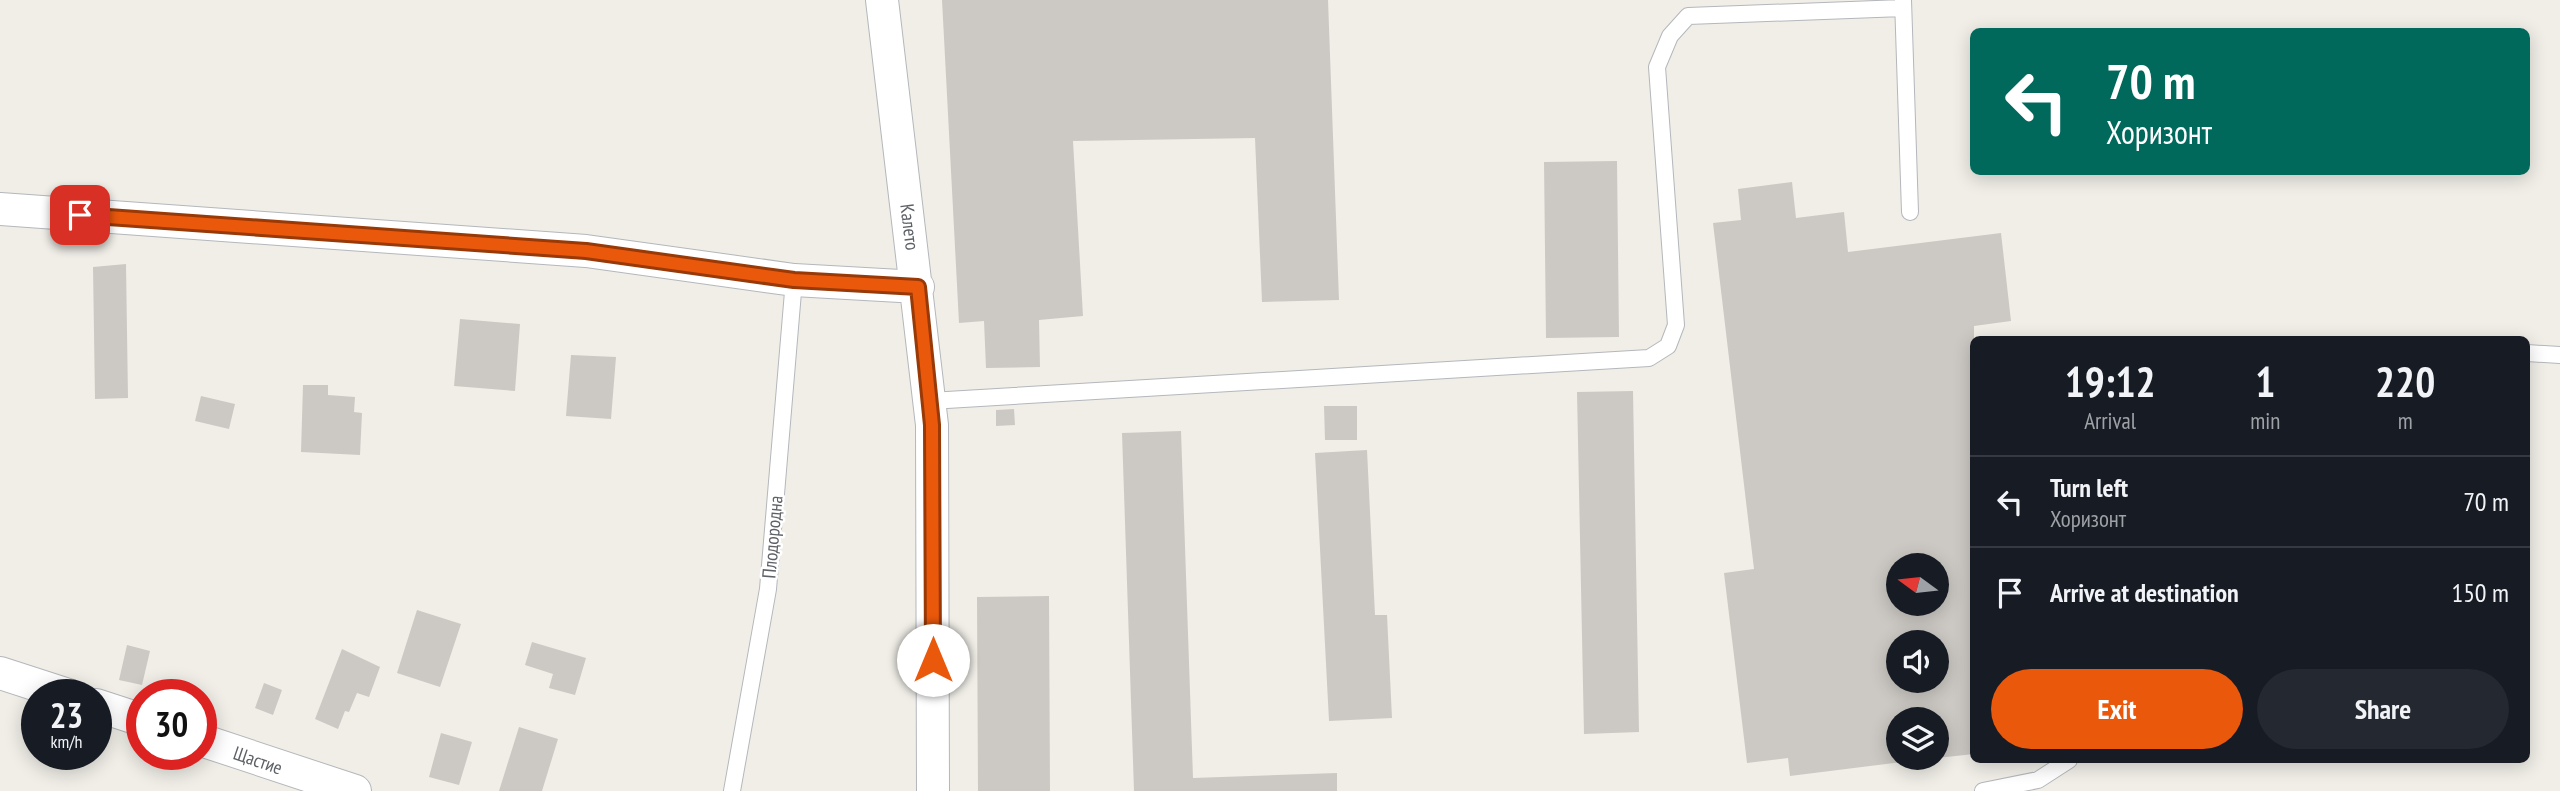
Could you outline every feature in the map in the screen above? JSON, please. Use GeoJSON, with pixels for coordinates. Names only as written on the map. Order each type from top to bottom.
{"type":"FeatureCollection","features":[{"type":"Feature","properties":{"kind":"street","name":"Калето"},"geometry":{"type":"LineString","coordinates":[[882,0],[930,401],[933,791]]}},
{"type":"Feature","properties":{"kind":"street"},"geometry":{"type":"LineString","coordinates":[[0,209],[586,251],[794,280],[918,287]]}},
{"type":"Feature","properties":{"kind":"street"},"geometry":{"type":"LineString","coordinates":[[0,673],[21,680]]}},
{"type":"Feature","properties":{"kind":"street","name":"Щастие"},"geometry":{"type":"LineString","coordinates":[[217,745],[355,791]]}},
{"type":"Feature","properties":{"kind":"lane"},"geometry":{"type":"LineString","coordinates":[[930,401],[1649,358],[1668,346],[1676,325],[1657,67],[1670,36],[1688,16],[1903,4],[1910,212]]}},
{"type":"Feature","properties":{"kind":"lane","name":"Плодородна"},"geometry":{"type":"LineString","coordinates":[[732,791],[768,589],[794,280]]}},
{"type":"Feature","properties":{"kind":"lane"},"geometry":{"type":"LineString","coordinates":[[2530,353],[2560,355]]}},
{"type":"Feature","properties":{"kind":"lane"},"geometry":{"type":"LineString","coordinates":[[1983,791],[2038,780],[2064,763]]}},
{"type":"Feature","properties":{"kind":"building"},"geometry":{"type":"Polygon","coordinates":[[[942,0],[1328,0],[1339,300],[1262,302],[1255,138],[1073,141],[1083,316],[1039,320],[1040,367],[986,368],[984,321],[959,323],[942,0]]]}},
{"type":"Feature","properties":{"kind":"building"},"geometry":{"type":"Polygon","coordinates":[[[1617,161],[1619,337],[1546,338],[1544,162],[1617,161]]]}},
{"type":"Feature","properties":{"kind":"building"},"geometry":{"type":"Polygon","coordinates":[[[1792,182],[1796,218],[1844,212],[1848,252],[2001,233],[2011,321],[1974,326],[1974,336],[1970,336],[1970,754],[1949,757],[1949,707],[1886,707],[1886,764],[1790,776],[1788,758],[1747,763],[1724,573],[1754,569],[1713,223],[1741,220],[1738,189],[1792,182]]]}},
{"type":"Feature","properties":{"kind":"building"},"geometry":{"type":"Polygon","coordinates":[[[126,264],[128,398],[95,399],[93,267],[126,264]]]}},
{"type":"Feature","properties":{"kind":"building"},"geometry":{"type":"Polygon","coordinates":[[[460,319],[520,324],[515,391],[454,386],[460,319]]]}},
{"type":"Feature","properties":{"kind":"building"},"geometry":{"type":"Polygon","coordinates":[[[571,355],[616,357],[611,419],[566,416],[571,355]]]}},
{"type":"Feature","properties":{"kind":"building"},"geometry":{"type":"Polygon","coordinates":[[[303,385],[328,385],[328,395],[355,397],[354,412],[362,413],[360,455],[301,452],[303,385]]]}},
{"type":"Feature","properties":{"kind":"building"},"geometry":{"type":"Polygon","coordinates":[[[1633,391],[1639,732],[1584,734],[1577,392],[1633,391]]]}},
{"type":"Feature","properties":{"kind":"building"},"geometry":{"type":"Polygon","coordinates":[[[201,396],[235,404],[229,429],[195,421],[201,396]]]}},
{"type":"Feature","properties":{"kind":"building"},"geometry":{"type":"Polygon","coordinates":[[[1324,406],[1357,406],[1357,440],[1325,440],[1324,406]]]}},
{"type":"Feature","properties":{"kind":"building"},"geometry":{"type":"Polygon","coordinates":[[[1014,409],[1015,425],[996,426],[996,410],[1014,409]]]}},
{"type":"Feature","properties":{"kind":"building"},"geometry":{"type":"Polygon","coordinates":[[[1181,431],[1193,778],[1337,773],[1337,791],[1134,791],[1122,433],[1181,431]]]}},
{"type":"Feature","properties":{"kind":"building"},"geometry":{"type":"Polygon","coordinates":[[[1367,450],[1375,615],[1387,615],[1392,718],[1329,721],[1315,453],[1367,450]]]}},
{"type":"Feature","properties":{"kind":"building"},"geometry":{"type":"Polygon","coordinates":[[[1049,596],[1050,791],[978,791],[977,597],[1049,596]]]}},
{"type":"Feature","properties":{"kind":"building"},"geometry":{"type":"Polygon","coordinates":[[[417,610],[461,624],[440,687],[397,673],[417,610]]]}},
{"type":"Feature","properties":{"kind":"building"},"geometry":{"type":"Polygon","coordinates":[[[532,642],[586,658],[575,695],[549,688],[553,674],[525,665],[532,642]]]}},
{"type":"Feature","properties":{"kind":"building"},"geometry":{"type":"Polygon","coordinates":[[[127,645],[150,651],[143,679],[119,680],[127,645]]]}},
{"type":"Feature","properties":{"kind":"building"},"geometry":{"type":"Polygon","coordinates":[[[342,649],[380,667],[369,697],[357,693],[349,712],[345,711],[338,729],[315,719],[342,649]]]}},
{"type":"Feature","properties":{"kind":"building"},"geometry":{"type":"Polygon","coordinates":[[[264,683],[282,690],[273,715],[255,708],[264,683]]]}},
{"type":"Feature","properties":{"kind":"building"},"geometry":{"type":"Polygon","coordinates":[[[519,727],[558,739],[542,791],[499,791],[519,727]]]}},
{"type":"Feature","properties":{"kind":"building"},"geometry":{"type":"Polygon","coordinates":[[[441,733],[472,742],[459,785],[429,777],[441,733]]]}},
{"type":"Feature","properties":{"kind":"route"},"geometry":{"type":"LineString","coordinates":[[80,215],[586,251],[794,280],[918,287],[932,425],[933,660]]}}]}
